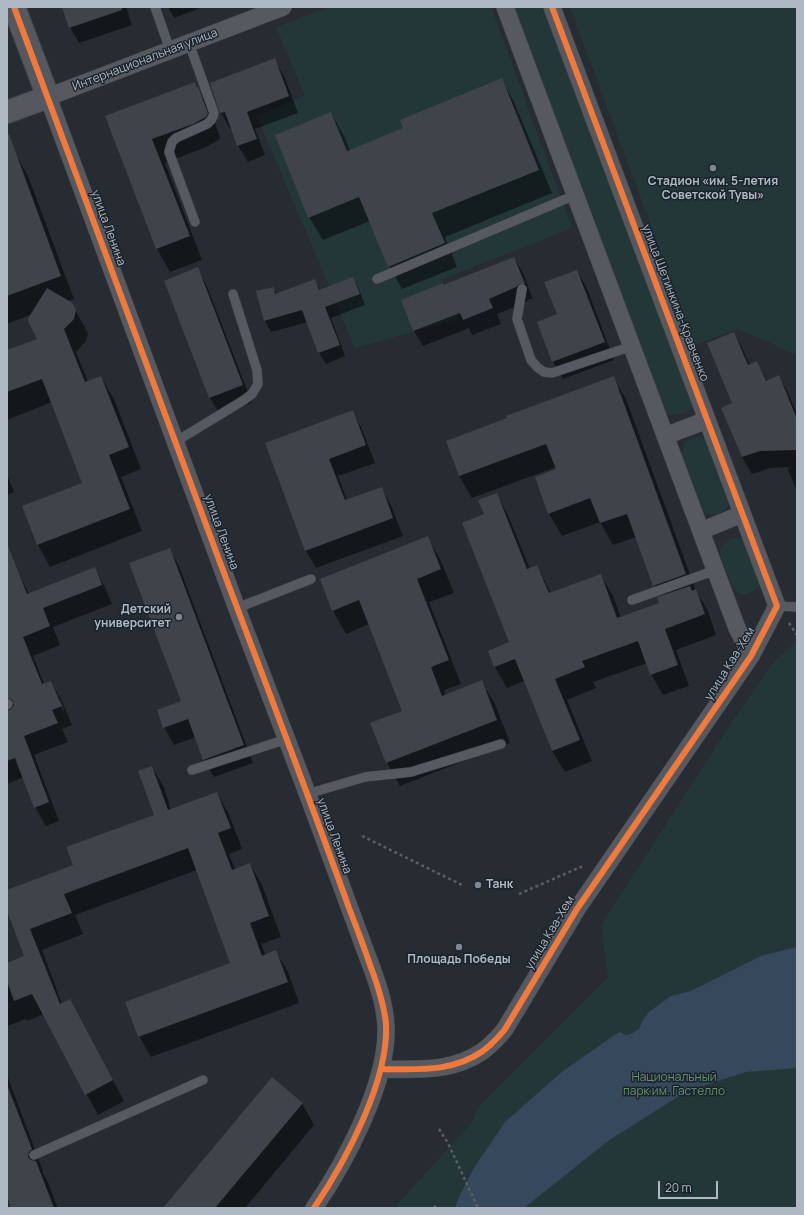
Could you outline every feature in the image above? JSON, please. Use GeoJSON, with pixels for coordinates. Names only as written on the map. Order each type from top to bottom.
{"type":"FeatureCollection","features":[{"type":"Feature","properties":{"kind":"street","name":"улица Ленина"},"geometry":{"type":"LineString","coordinates":[[14,7],[373,974],[384,1010],[386,1029],[381,1069]]}},
{"type":"Feature","properties":{"kind":"street","name":"Интернациональная улица"},"geometry":{"type":"LineString","coordinates":[[7,112],[283,7]]}},
{"type":"Feature","properties":{"kind":"street"},"geometry":{"type":"LineString","coordinates":[[505,7],[737,628],[751,656]]}},
{"type":"Feature","properties":{"kind":"street","name":"улица Щетинкина-Кравченко"},"geometry":{"type":"LineString","coordinates":[[552,7],[777,606]]}},
{"type":"Feature","properties":{"kind":"street"},"geometry":{"type":"LineString","coordinates":[[665,436],[707,420]]}},
{"type":"Feature","properties":{"kind":"street"},"geometry":{"type":"LineString","coordinates":[[701,531],[742,514]]}},
{"type":"Feature","properties":{"kind":"street","name":"улица Каа-Хем"},"geometry":{"type":"LineString","coordinates":[[381,1069],[432,1069],[462,1062],[475,1056],[492,1044],[505,1029],[577,909],[751,656],[777,606]]}},
{"type":"Feature","properties":{"kind":"street"},"geometry":{"type":"LineString","coordinates":[[314,1208],[344,1159],[361,1125],[381,1069]]}},
{"type":"Feature","properties":{"kind":"lane"},"geometry":{"type":"LineString","coordinates":[[154,7],[170,50]]}},
{"type":"Feature","properties":{"kind":"lane"},"geometry":{"type":"LineString","coordinates":[[189,43],[214,113],[211,121],[176,138],[170,146],[170,152],[195,222]]}},
{"type":"Feature","properties":{"kind":"lane"},"geometry":{"type":"LineString","coordinates":[[377,279],[575,195]]}},
{"type":"Feature","properties":{"kind":"lane"},"geometry":{"type":"LineString","coordinates":[[522,288],[516,319],[531,360],[544,372],[552,373],[632,346]]}},
{"type":"Feature","properties":{"kind":"lane"},"geometry":{"type":"LineString","coordinates":[[176,442],[244,400],[252,394],[258,384],[258,370],[233,294]]}},
{"type":"Feature","properties":{"kind":"lane"},"geometry":{"type":"LineString","coordinates":[[632,600],[716,570]]}},
{"type":"Feature","properties":{"kind":"lane"},"geometry":{"type":"LineString","coordinates":[[237,608],[311,579]]}},
{"type":"Feature","properties":{"kind":"lane"},"geometry":{"type":"LineString","coordinates":[[777,606],[797,607]]}},
{"type":"Feature","properties":{"kind":"lane"},"geometry":{"type":"LineString","coordinates":[[192,770],[287,739]]}},
{"type":"Feature","properties":{"kind":"lane"},"geometry":{"type":"LineString","coordinates":[[307,794],[365,776],[411,772],[501,744]]}},
{"type":"Feature","properties":{"kind":"lane"},"geometry":{"type":"LineString","coordinates":[[34,1155],[203,1080]]}},
{"type":"Feature","properties":{"kind":"path"},"geometry":{"type":"LineString","coordinates":[[362,836],[462,885]]}},
{"type":"Feature","properties":{"kind":"path"},"geometry":{"type":"LineString","coordinates":[[519,894],[616,852]]}},
{"type":"Feature","properties":{"kind":"path"},"geometry":{"type":"LineString","coordinates":[[439,1129],[448,1143],[478,1208]]}},
{"type":"Feature","properties":{"kind":"green space"},"geometry":{"type":"Polygon","coordinates":[[[331,7],[491,7],[572,228],[442,279],[458,319],[355,348],[257,116],[305,96],[276,27],[331,7]]]}},
{"type":"Feature","properties":{"kind":"green space"},"geometry":{"type":"Polygon","coordinates":[[[510,7],[548,7],[695,405],[685,412],[674,415],[666,414],[662,409],[510,7]]]}},
{"type":"Feature","properties":{"kind":"green space","name":"Стадион «им. 5-летия Советской Тувы»"},"geometry":{"type":"Polygon","coordinates":[[[570,7],[797,7],[797,355],[738,329],[695,345],[570,7]]]}},
{"type":"Feature","properties":{"kind":"green space"},"geometry":{"type":"Polygon","coordinates":[[[698,437],[704,438],[707,441],[730,503],[725,510],[715,515],[711,515],[703,511],[682,455],[684,445],[691,439],[698,437]]]}},
{"type":"Feature","properties":{"kind":"green space"},"geometry":{"type":"Polygon","coordinates":[[[736,538],[746,541],[761,582],[755,590],[744,594],[740,593],[734,588],[720,555],[723,544],[726,541],[736,538]]]}},
{"type":"Feature","properties":{"kind":"green space","name":"Национальный парк им. Гастелло"},"geometry":{"type":"Polygon","coordinates":[[[797,642],[797,1208],[394,1208],[474,1120],[478,1107],[608,977],[601,925],[735,717],[776,659],[797,642]]]}},
{"type":"Feature","properties":{"kind":"water"},"geometry":{"type":"Polygon","coordinates":[[[797,947],[797,1068],[746,1072],[687,1091],[608,1141],[524,1208],[455,1208],[474,1168],[505,1122],[563,1071],[619,1032],[627,1035],[639,1029],[649,1012],[671,996],[691,991],[761,956],[797,947]]]}},
{"type":"Feature","properties":{"kind":"building"},"geometry":{"type":"Polygon","coordinates":[[[62,7],[122,7],[122,10],[69,28],[62,7]]]}},
{"type":"Feature","properties":{"kind":"building"},"geometry":{"type":"Polygon","coordinates":[[[275,58],[289,96],[247,112],[257,139],[237,146],[225,112],[220,113],[210,83],[275,58]]]}},
{"type":"Feature","properties":{"kind":"building"},"geometry":{"type":"Polygon","coordinates":[[[502,78],[539,170],[432,213],[445,243],[388,267],[359,197],[308,218],[275,135],[331,112],[347,151],[403,128],[400,120],[502,78]]]}},
{"type":"Feature","properties":{"kind":"building"},"geometry":{"type":"Polygon","coordinates":[[[195,82],[208,113],[206,117],[193,124],[152,139],[190,236],[156,249],[105,116],[195,82]]]}},
{"type":"Feature","properties":{"kind":"building"},"geometry":{"type":"Polygon","coordinates":[[[7,134],[9,134],[61,276],[7,296],[7,134]]]}},
{"type":"Feature","properties":{"kind":"building"},"geometry":{"type":"Polygon","coordinates":[[[514,257],[525,284],[520,284],[489,299],[493,308],[463,320],[460,313],[413,331],[401,300],[514,257]]]}},
{"type":"Feature","properties":{"kind":"building"},"geometry":{"type":"Polygon","coordinates":[[[198,267],[243,385],[209,398],[164,281],[198,267]]]}},
{"type":"Feature","properties":{"kind":"building"},"geometry":{"type":"Polygon","coordinates":[[[577,270],[605,342],[552,362],[537,322],[557,314],[544,282],[577,270]]]}},
{"type":"Feature","properties":{"kind":"building"},"geometry":{"type":"Polygon","coordinates":[[[353,277],[360,294],[325,307],[340,345],[318,353],[302,310],[264,321],[256,291],[274,287],[275,294],[315,279],[319,290],[353,277]]]}},
{"type":"Feature","properties":{"kind":"building"},"geometry":{"type":"Polygon","coordinates":[[[47,288],[71,302],[74,306],[76,310],[74,319],[64,329],[85,382],[101,376],[129,447],[109,455],[130,509],[37,545],[22,506],[82,483],[42,379],[7,392],[7,350],[37,339],[28,320],[47,288]]]}},
{"type":"Feature","properties":{"kind":"building"},"geometry":{"type":"Polygon","coordinates":[[[734,332],[748,365],[757,361],[766,381],[779,375],[797,419],[797,450],[760,451],[742,457],[721,408],[732,403],[707,343],[734,332]]]}},
{"type":"Feature","properties":{"kind":"building"},"geometry":{"type":"Polygon","coordinates":[[[614,376],[686,574],[653,586],[627,514],[600,523],[590,498],[548,514],[535,477],[556,469],[546,444],[459,476],[446,441],[507,418],[506,416],[614,376]]]}},
{"type":"Feature","properties":{"kind":"building"},"geometry":{"type":"Polygon","coordinates":[[[353,410],[366,445],[329,459],[345,500],[382,487],[393,518],[305,551],[265,443],[353,410]]]}},
{"type":"Feature","properties":{"kind":"building"},"geometry":{"type":"Polygon","coordinates":[[[497,493],[527,569],[537,565],[549,593],[601,574],[617,618],[659,603],[657,597],[690,586],[692,591],[696,589],[705,614],[665,629],[678,665],[650,675],[638,641],[582,661],[585,667],[555,679],[580,740],[552,751],[515,659],[494,667],[488,651],[509,642],[462,523],[484,514],[478,500],[497,493]]]}},
{"type":"Feature","properties":{"kind":"building"},"geometry":{"type":"Polygon","coordinates":[[[428,536],[441,569],[417,579],[449,660],[431,667],[442,696],[482,680],[497,720],[386,763],[370,723],[402,711],[359,600],[332,611],[320,579],[428,536]]]}},
{"type":"Feature","properties":{"kind":"building"},"geometry":{"type":"Polygon","coordinates":[[[7,546],[27,594],[95,567],[102,585],[43,608],[50,626],[23,637],[42,684],[51,681],[62,706],[52,710],[58,723],[24,736],[49,802],[34,808],[15,758],[7,761],[7,711],[14,705],[12,700],[7,698],[7,546]]]}},
{"type":"Feature","properties":{"kind":"building"},"geometry":{"type":"Polygon","coordinates":[[[170,548],[244,745],[203,760],[188,719],[163,728],[157,710],[181,701],[129,563],[170,548]]]}},
{"type":"Feature","properties":{"kind":"building"},"geometry":{"type":"Polygon","coordinates":[[[152,766],[168,810],[217,792],[231,828],[218,833],[232,870],[250,863],[269,916],[250,923],[262,956],[276,950],[288,982],[138,1037],[125,1002],[230,963],[188,848],[64,894],[72,913],[30,929],[60,1004],[70,999],[113,1080],[85,1095],[32,994],[14,1001],[7,981],[7,963],[24,956],[7,911],[7,890],[73,865],[66,847],[154,815],[138,771],[152,766]]]}},
{"type":"Feature","properties":{"kind":"building"},"geometry":{"type":"Polygon","coordinates":[[[272,1077],[303,1103],[215,1208],[163,1208],[272,1077]]]}},
{"type":"Feature","properties":{"kind":"building"},"geometry":{"type":"Polygon","coordinates":[[[8,1087],[32,1149],[29,1152],[28,1157],[31,1160],[36,1161],[54,1208],[11,1208],[7,1196],[8,1087]]]}},
{"type":"Feature","properties":{"kind":"cycle path"},"geometry":{"type":"LineString","coordinates":[[14,7],[322,833],[382,1001],[386,1024],[385,1046],[373,1095],[363,1120],[339,1168],[314,1208]]}},
{"type":"Feature","properties":{"kind":"cycle path"},"geometry":{"type":"LineString","coordinates":[[381,1069],[421,1069],[459,1063],[483,1051],[500,1035],[577,909],[751,656],[777,606],[552,7]]}},
{"type":"Feature","properties":{"kind":"place","name":"Стадион «им. 5-летия Советской Тувы»"},"geometry":{"type":"Point","coordinates":[713,168]}},
{"type":"Feature","properties":{"kind":"place","name":"Детский университет"},"geometry":{"type":"Point","coordinates":[179,617]}},
{"type":"Feature","properties":{"kind":"place","name":"Танк"},"geometry":{"type":"Point","coordinates":[478,885]}},
{"type":"Feature","properties":{"kind":"place","name":"Площадь Победы"},"geometry":{"type":"Point","coordinates":[459,947]}}]}
